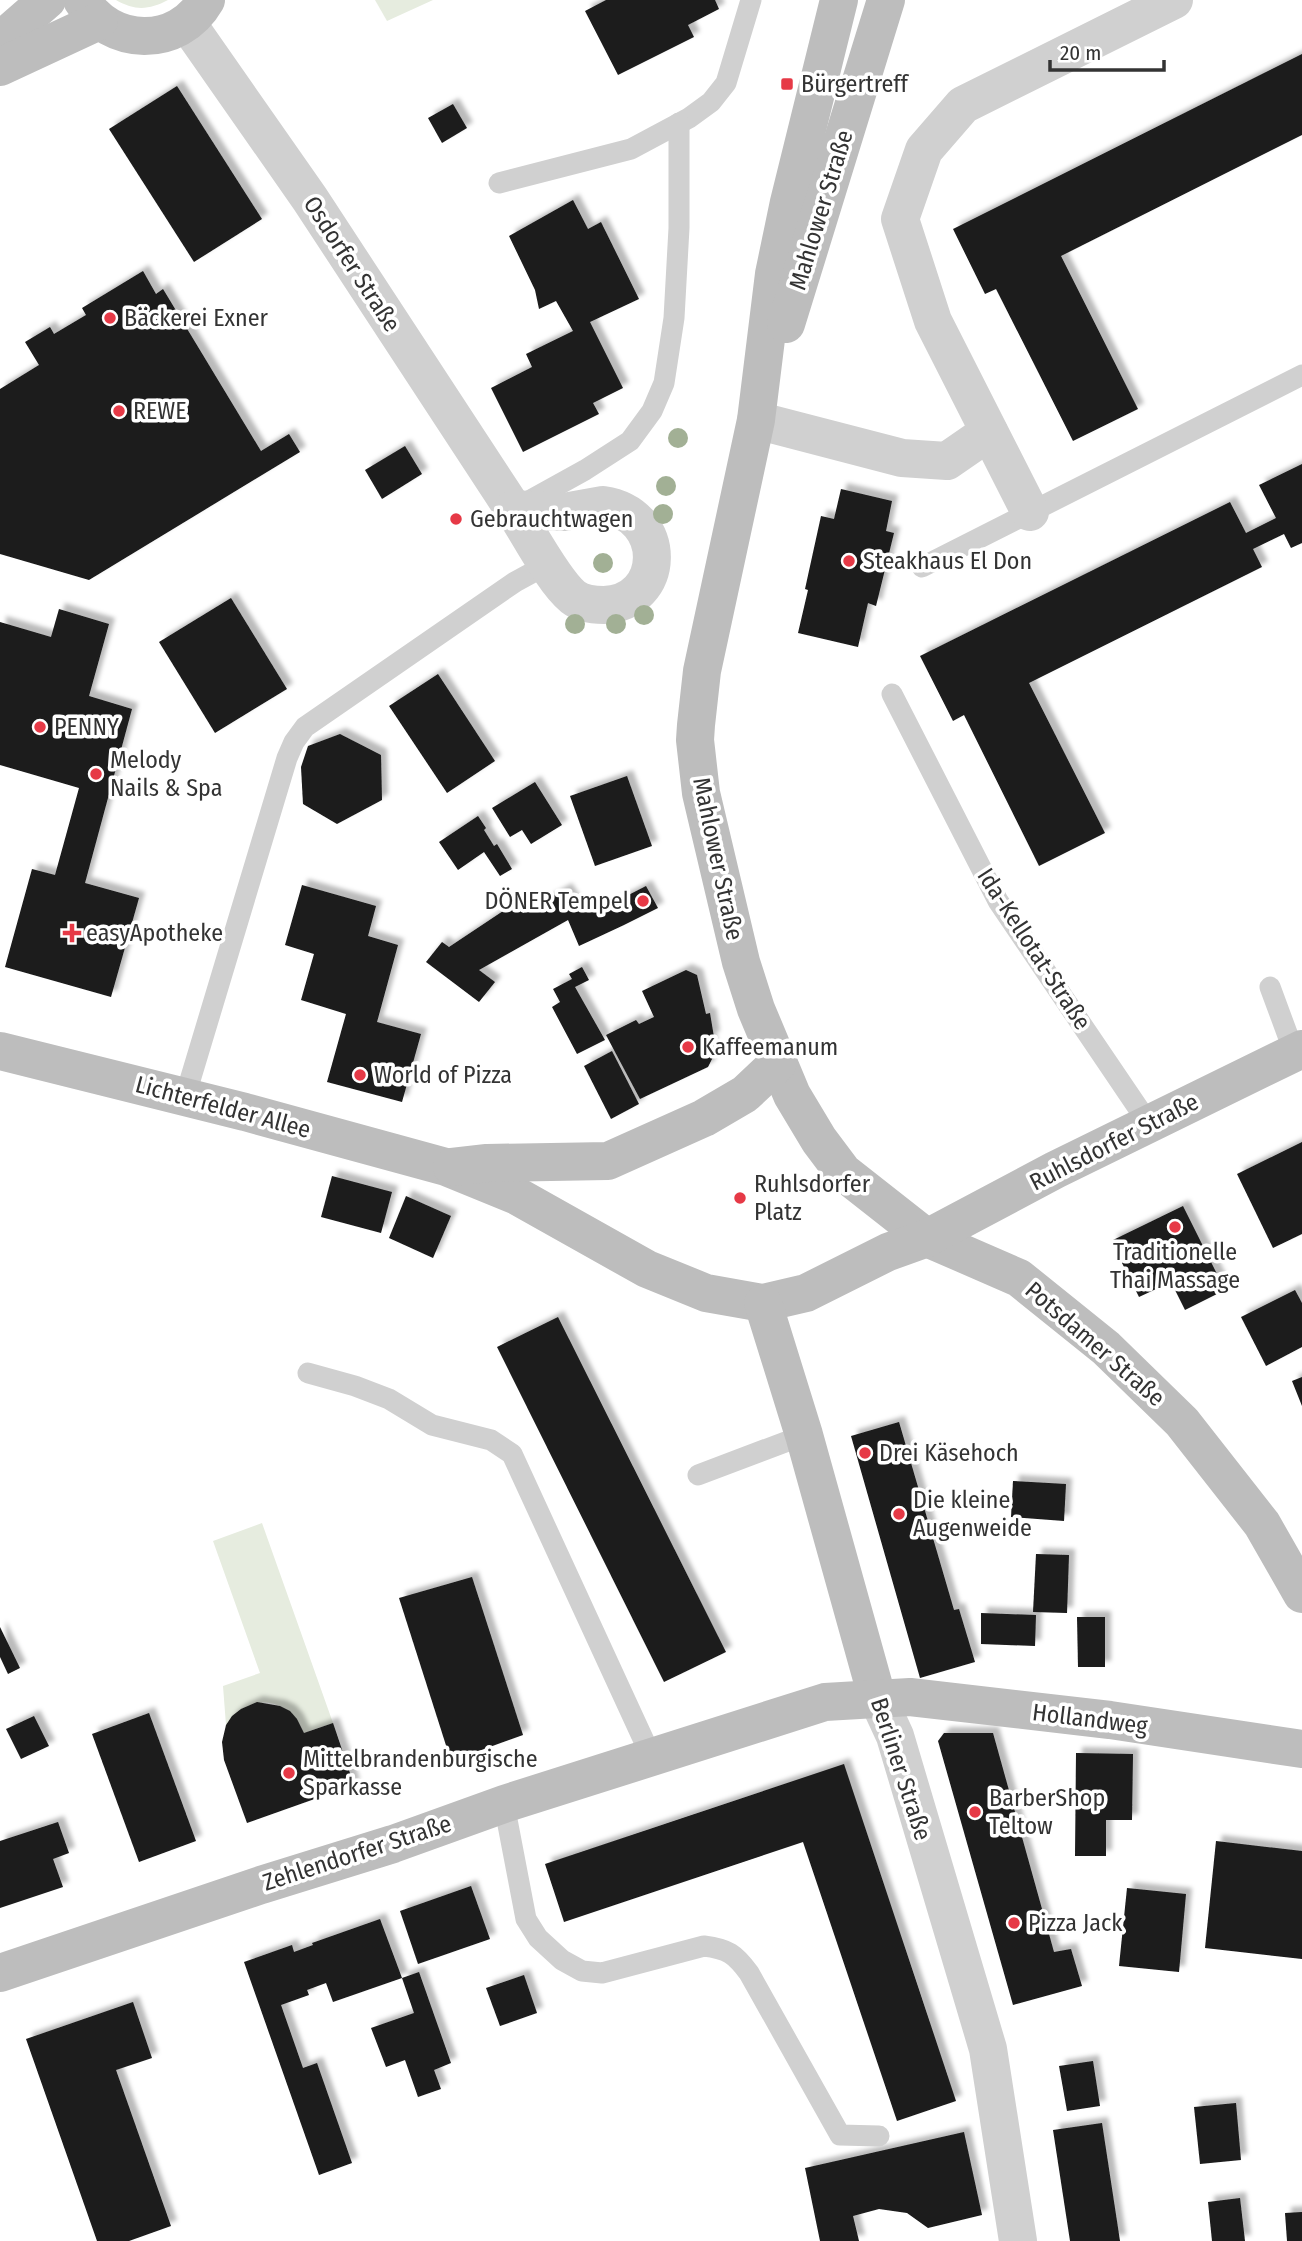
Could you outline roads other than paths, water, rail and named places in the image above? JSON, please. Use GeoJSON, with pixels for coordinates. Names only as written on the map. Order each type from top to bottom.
{"type":"FeatureCollection","features":[{"type":"Feature","properties":{"kind":"street"},"geometry":{"type":"LineString","coordinates":[[0,41],[47,0]]}},
{"type":"Feature","properties":{"kind":"street","name":"Mahlower Straße"},"geometry":{"type":"LineString","coordinates":[[756,420],[774,274],[839,0]]}},
{"type":"Feature","properties":{"kind":"street","name":"Mahlower Straße"},"geometry":{"type":"LineString","coordinates":[[886,0],[756,420],[702,671],[695,740],[701,793],[741,962],[756,1009],[792,1095],[819,1140],[843,1172],[927,1238]]}},
{"type":"Feature","properties":{"kind":"street"},"geometry":{"type":"LineString","coordinates":[[1030,512],[933,321],[900,219],[924,150],[963,105],[1174,0]]}},
{"type":"Feature","properties":{"kind":"street"},"geometry":{"type":"LineString","coordinates":[[0,67],[91,11],[120,33],[143,37],[166,34],[196,11]]}},
{"type":"Feature","properties":{"kind":"street","name":"Osdorfer Straße"},"geometry":{"type":"LineString","coordinates":[[196,11],[310,199],[563,588],[576,599],[595,605],[612,605],[627,599],[644,583],[652,559],[652,547],[640,522],[627,512],[616,507],[591,506],[564,512],[513,509]]}},
{"type":"Feature","properties":{"kind":"street"},"geometry":{"type":"LineString","coordinates":[[756,420],[902,458],[947,461],[989,432]]}},
{"type":"Feature","properties":{"kind":"street","name":"Lichterfelder Allee"},"geometry":{"type":"LineString","coordinates":[[0,1051],[446,1167]]}},
{"type":"Feature","properties":{"kind":"street","name":"Ruhlsdorfer Straße"},"geometry":{"type":"LineString","coordinates":[[927,1238],[985,1206],[1298,1051]]}},
{"type":"Feature","properties":{"kind":"street"},"geometry":{"type":"LineString","coordinates":[[446,1167],[487,1163],[608,1161],[704,1118],[745,1094],[778,1063]]}},
{"type":"Feature","properties":{"kind":"street"},"geometry":{"type":"LineString","coordinates":[[446,1167],[517,1196],[647,1269],[706,1293],[763,1303],[806,1293],[888,1252],[927,1238]]}},
{"type":"Feature","properties":{"kind":"street","name":"Potsdamer Straße"},"geometry":{"type":"LineString","coordinates":[[927,1238],[1019,1278],[1106,1348],[1182,1422],[1262,1524],[1302,1594]]}},
{"type":"Feature","properties":{"kind":"street","name":"Berliner Straße"},"geometry":{"type":"LineString","coordinates":[[763,1303],[804,1435],[877,1697],[895,1736],[988,2049],[1018,2241]]}},
{"type":"Feature","properties":{"kind":"street","name":"Zehlendorfer Straße"},"geometry":{"type":"LineString","coordinates":[[0,1973],[651,1756],[825,1702],[877,1697]]}},
{"type":"Feature","properties":{"kind":"street","name":"Hollandweg"},"geometry":{"type":"LineString","coordinates":[[877,1697],[910,1697],[1098,1719],[1302,1749]]}},
{"type":"Feature","properties":{"kind":"lane"},"geometry":{"type":"LineString","coordinates":[[499,183],[631,149],[711,102],[726,83],[751,0]]}},
{"type":"Feature","properties":{"kind":"lane"},"geometry":{"type":"LineString","coordinates":[[513,509],[585,470],[630,441],[652,411],[660,393],[674,318],[679,228],[679,123]]}},
{"type":"Feature","properties":{"kind":"lane"},"geometry":{"type":"LineString","coordinates":[[922,566],[1302,375]]}},
{"type":"Feature","properties":{"kind":"lane"},"geometry":{"type":"LineString","coordinates":[[185,1097],[294,742],[305,727],[391,666],[515,582],[548,564]]}},
{"type":"Feature","properties":{"kind":"lane","name":"Ida-Kellotat-Straße"},"geometry":{"type":"LineString","coordinates":[[892,694],[998,901],[1149,1124]]}},
{"type":"Feature","properties":{"kind":"lane"},"geometry":{"type":"LineString","coordinates":[[1270,987],[1298,1051]]}},
{"type":"Feature","properties":{"kind":"lane"},"geometry":{"type":"LineString","coordinates":[[308,1373],[389,1399],[432,1424],[491,1440],[512,1454],[651,1756]]}},
{"type":"Feature","properties":{"kind":"lane"},"geometry":{"type":"LineString","coordinates":[[698,1475],[804,1435]]}},
{"type":"Feature","properties":{"kind":"lane"},"geometry":{"type":"LineString","coordinates":[[504,1804],[526,1919],[538,1938],[562,1960],[582,1971],[602,1973],[704,1946],[721,1948],[737,1957],[749,1973],[841,2135],[879,2136]]}},
{"type":"Feature","properties":{"kind":"place","name":"Bürgertreff"},"geometry":{"type":"Point","coordinates":[787,84]}},
{"type":"Feature","properties":{"kind":"place","name":"Bäckerei Exner"},"geometry":{"type":"Point","coordinates":[110,318]}},
{"type":"Feature","properties":{"kind":"place","name":"REWE"},"geometry":{"type":"Point","coordinates":[119,411]}},
{"type":"Feature","properties":{"kind":"place","name":"Gebrauchtwagen"},"geometry":{"type":"Point","coordinates":[456,519]}},
{"type":"Feature","properties":{"kind":"place","name":"Steakhaus El Don"},"geometry":{"type":"Point","coordinates":[849,561]}},
{"type":"Feature","properties":{"kind":"place","name":"PENNY"},"geometry":{"type":"Point","coordinates":[40,727]}},
{"type":"Feature","properties":{"kind":"place","name":"Melody Nails & Spa"},"geometry":{"type":"Point","coordinates":[96,774]}},
{"type":"Feature","properties":{"kind":"place","name":"DÖNER Tempel"},"geometry":{"type":"Point","coordinates":[643,901]}},
{"type":"Feature","properties":{"kind":"place","name":"easyApotheke"},"geometry":{"type":"Point","coordinates":[72,933]}},
{"type":"Feature","properties":{"kind":"place","name":"Kaffeemanum"},"geometry":{"type":"Point","coordinates":[688,1047]}},
{"type":"Feature","properties":{"kind":"place","name":"World of Pizza"},"geometry":{"type":"Point","coordinates":[360,1075]}},
{"type":"Feature","properties":{"kind":"place","name":"Ruhlsdorfer Platz"},"geometry":{"type":"Point","coordinates":[740,1198]}},
{"type":"Feature","properties":{"kind":"place","name":"Traditionelle Thai Massage"},"geometry":{"type":"Point","coordinates":[1175,1227]}},
{"type":"Feature","properties":{"kind":"place","name":"Drei Käsehoch"},"geometry":{"type":"Point","coordinates":[865,1453]}},
{"type":"Feature","properties":{"kind":"place","name":"Die kleine Augenweide"},"geometry":{"type":"Point","coordinates":[899,1514]}},
{"type":"Feature","properties":{"kind":"place","name":"Mittelbrandenburgische Sparkasse"},"geometry":{"type":"Point","coordinates":[289,1773]}},
{"type":"Feature","properties":{"kind":"place","name":"BarberShop Teltow"},"geometry":{"type":"Point","coordinates":[975,1812]}},
{"type":"Feature","properties":{"kind":"place","name":"Pizza Jack"},"geometry":{"type":"Point","coordinates":[1014,1923]}}]}
